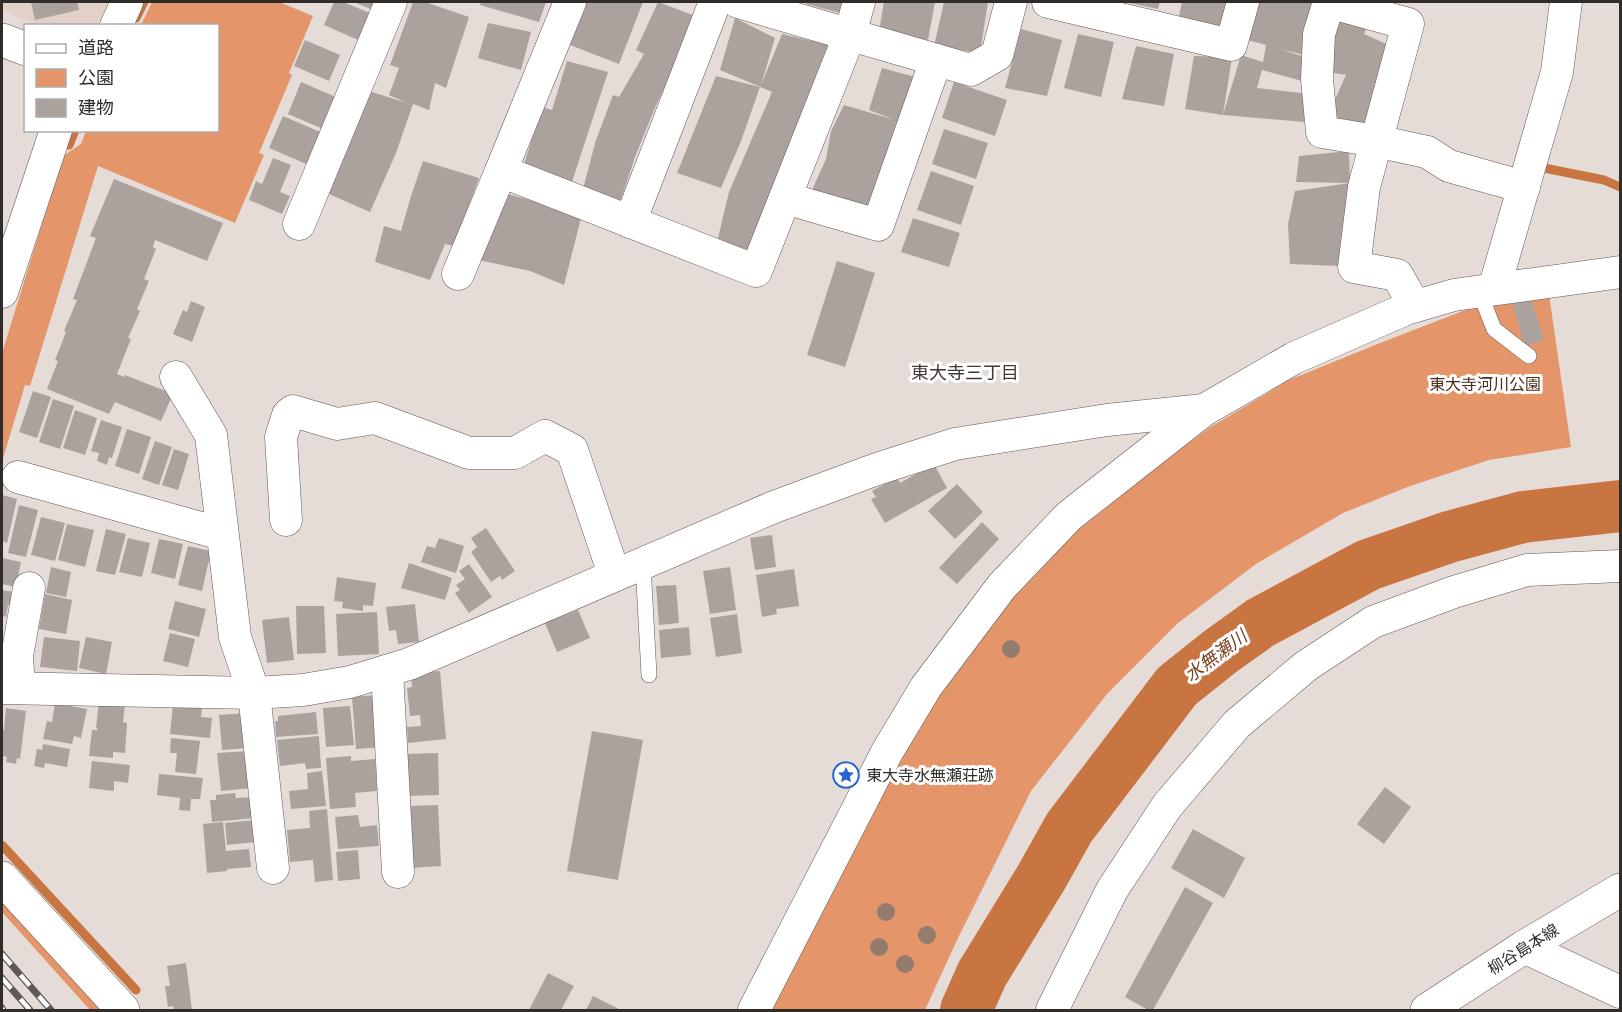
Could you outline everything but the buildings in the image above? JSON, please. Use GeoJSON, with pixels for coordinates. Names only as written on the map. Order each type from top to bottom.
{"type":"FeatureCollection","features":[{"type":"Feature","properties":{"kind":"main road"},"geometry":{"type":"LineString","coordinates":[[2,40],[24,48]]}},
{"type":"Feature","properties":{"kind":"main road"},"geometry":{"type":"LineString","coordinates":[[2,878],[123,1011]]}},
{"type":"Feature","properties":{"kind":"main road","name":"柳谷島本線"},"geometry":{"type":"LineString","coordinates":[[1427,1011],[1524,947],[1620,890]]}},
{"type":"Feature","properties":{"kind":"street"},"geometry":{"type":"LineString","coordinates":[[117,24],[127,2]]}},
{"type":"Feature","properties":{"kind":"street"},"geometry":{"type":"LineString","coordinates":[[298,224],[391,2]]}},
{"type":"Feature","properties":{"kind":"street"},"geometry":{"type":"LineString","coordinates":[[459,274],[570,2]]}},
{"type":"Feature","properties":{"kind":"street"},"geometry":{"type":"LineString","coordinates":[[630,222],[715,2]]}},
{"type":"Feature","properties":{"kind":"street"},"geometry":{"type":"LineString","coordinates":[[738,2],[971,70],[997,55],[1011,2]]}},
{"type":"Feature","properties":{"kind":"street"},"geometry":{"type":"LineString","coordinates":[[501,171],[756,271],[850,34],[859,2]]}},
{"type":"Feature","properties":{"kind":"street"},"geometry":{"type":"LineString","coordinates":[[1048,2],[1231,45],[1243,2]]}},
{"type":"Feature","properties":{"kind":"street"},"geometry":{"type":"LineString","coordinates":[[1415,306],[1397,275],[1354,267],[1364,187],[1376,141],[1408,24],[1329,2],[1319,34],[1317,79],[1322,132],[1376,141],[1427,152],[1449,166],[1524,187]]}},
{"type":"Feature","properties":{"kind":"street"},"geometry":{"type":"LineString","coordinates":[[1487,290],[1524,187],[1557,72],[1566,2]]}},
{"type":"Feature","properties":{"kind":"street"},"geometry":{"type":"LineString","coordinates":[[785,198],[878,225],[936,60]]}},
{"type":"Feature","properties":{"kind":"street"},"geometry":{"type":"LineString","coordinates":[[2,292],[55,132]]}},
{"type":"Feature","properties":{"kind":"street"},"geometry":{"type":"LineString","coordinates":[[754,1011],[887,752],[926,687],[1002,586],[1069,516],[1204,410],[1294,358],[1415,306],[1454,295],[1620,272]]}},
{"type":"Feature","properties":{"kind":"street"},"geometry":{"type":"LineString","coordinates":[[176,377],[211,435],[235,637],[254,693],[273,868]]}},
{"type":"Feature","properties":{"kind":"street"},"geometry":{"type":"LineString","coordinates":[[29,588],[10,688],[254,693],[303,690],[350,682],[409,664],[774,507],[877,469],[955,444],[1107,420],[1204,410]]}},
{"type":"Feature","properties":{"kind":"street"},"geometry":{"type":"LineString","coordinates":[[286,520],[281,437],[288,414],[294,411],[337,424],[375,418],[470,453],[515,453],[545,436],[572,450],[614,574]]}},
{"type":"Feature","properties":{"kind":"street"},"geometry":{"type":"LineString","coordinates":[[18,477],[222,534]]}},
{"type":"Feature","properties":{"kind":"street"},"geometry":{"type":"LineString","coordinates":[[1052,1011],[1112,890],[1167,806],[1237,724],[1306,666],[1374,622],[1454,592],[1527,570],[1620,566]]}},
{"type":"Feature","properties":{"kind":"street"},"geometry":{"type":"LineString","coordinates":[[387,671],[398,872]]}},
{"type":"Feature","properties":{"kind":"street"},"geometry":{"type":"LineString","coordinates":[[1524,947],[1620,992]]}},
{"type":"Feature","properties":{"kind":"lane"},"geometry":{"type":"LineString","coordinates":[[1487,290],[1494,329],[1529,356]]}},
{"type":"Feature","properties":{"kind":"lane"},"geometry":{"type":"LineString","coordinates":[[643,564],[649,675]]}},
{"type":"Feature","properties":{"kind":"shaded area"},"geometry":{"type":"Polygon","coordinates":[[[2,2],[114,2],[101,24],[32,24],[2,9],[2,2]]]}},
{"type":"Feature","properties":{"kind":"green space"},"geometry":{"type":"Polygon","coordinates":[[[152,2],[279,2],[313,16],[289,73],[292,75],[259,153],[264,155],[235,223],[98,166],[30,386],[25,385],[2,462],[2,353],[63,156],[81,144],[86,132],[219,132],[219,24],[141,24],[152,2]]]}},
{"type":"Feature","properties":{"kind":"green space","name":"東大寺河川公園"},"geometry":{"type":"Polygon","coordinates":[[[1549,294],[1571,447],[1489,460],[1410,486],[1343,513],[1256,564],[1178,623],[1107,694],[1031,791],[925,1010],[772,1010],[912,737],[963,661],[1037,568],[1114,497],[1209,428],[1289,380],[1473,307],[1549,294]]]}},
{"type":"Feature","properties":{"kind":"green space"},"geometry":{"type":"Polygon","coordinates":[[[2,896],[105,1010],[90,1010],[2,912],[2,896]]]}},
{"type":"Feature","properties":{"kind":"waterway"},"geometry":{"type":"LineString","coordinates":[[136,18],[144,2]]}},
{"type":"Feature","properties":{"kind":"waterway"},"geometry":{"type":"LineString","coordinates":[[69,145],[74,132]]}},
{"type":"Feature","properties":{"kind":"waterway"},"geometry":{"type":"LineString","coordinates":[[1538,170],[1539,167],[1604,180],[1620,187]]}},
{"type":"Feature","properties":{"kind":"waterway","name":"水無瀬川"},"geometry":{"type":"LineString","coordinates":[[966,1010],[982,974],[1069,828],[1177,686],[1221,651],[1260,623],[1368,565],[1449,537],[1523,517],[1620,506]]}},
{"type":"Feature","properties":{"kind":"waterway"},"geometry":{"type":"LineString","coordinates":[[2,845],[136,990]]}},
{"type":"Feature","properties":{"kind":"railway"},"geometry":{"type":"LineString","coordinates":[[2,954],[51,1010]]}},
{"type":"Feature","properties":{"kind":"railway"},"geometry":{"type":"LineString","coordinates":[[2,978],[30,1010]]}},
{"type":"Feature","properties":{"kind":"place","name":"東大寺水無瀬荘跡"},"geometry":{"type":"Point","coordinates":[846,775]}},
{"type":"Feature","properties":{"kind":"district","name":"東大寺三丁目"},"geometry":{"type":"Point","coordinates":[965,373]}}]}
